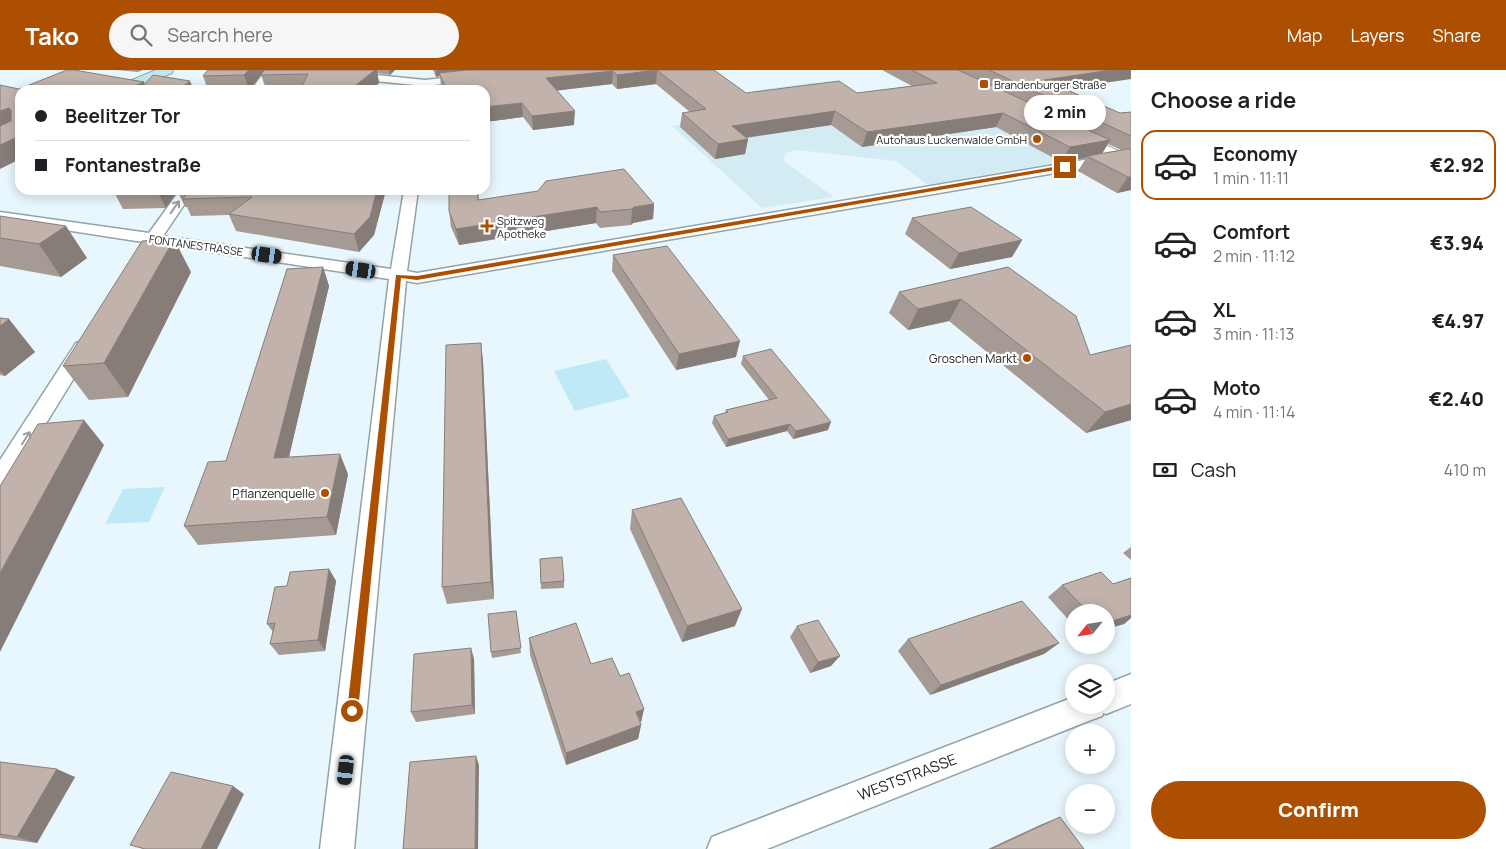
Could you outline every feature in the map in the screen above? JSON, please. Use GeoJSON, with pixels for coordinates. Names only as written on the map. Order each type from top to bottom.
{"type":"FeatureCollection","features":[{"type":"Feature","properties":{"kind":"main road"},"geometry":{"type":"LineString","coordinates":[[132,85],[167,70]]}},
{"type":"Feature","properties":{"kind":"street"},"geometry":{"type":"LineString","coordinates":[[260,85],[271,70]]}},
{"type":"Feature","properties":{"kind":"street"},"geometry":{"type":"LineString","coordinates":[[295,70],[409,85]]}},
{"type":"Feature","properties":{"kind":"street"},"geometry":{"type":"LineString","coordinates":[[424,85],[427,70]]}},
{"type":"Feature","properties":{"kind":"street"},"geometry":{"type":"LineString","coordinates":[[436,85],[484,77]]}},
{"type":"Feature","properties":{"kind":"street"},"geometry":{"type":"LineString","coordinates":[[1061,129],[1127,159]]}},
{"type":"Feature","properties":{"kind":"street","name":"FONTANESTRASSE"},"geometry":{"type":"LineString","coordinates":[[0,216],[417,278],[1127,159]]}},
{"type":"Feature","properties":{"kind":"street"},"geometry":{"type":"LineString","coordinates":[[139,260],[184,195]]}},
{"type":"Feature","properties":{"kind":"street"},"geometry":{"type":"LineString","coordinates":[[337,849],[398,276],[410,195]]}},
{"type":"Feature","properties":{"kind":"street"},"geometry":{"type":"LineString","coordinates":[[0,479],[90,334]]}},
{"type":"Feature","properties":{"kind":"street"},"geometry":{"type":"LineString","coordinates":[[1115,695],[1131,689]]}},
{"type":"Feature","properties":{"kind":"street","name":"WESTSTRASSE"},"geometry":{"type":"LineString","coordinates":[[724,849],[1068,714]]}},
{"type":"Feature","properties":{"kind":"shaded area"},"geometry":{"type":"Polygon","coordinates":[[[815,82],[853,106],[941,99],[1070,160],[928,185],[896,161],[797,150],[785,153],[784,161],[834,197],[762,208],[672,126],[777,111],[752,91],[815,82]]]}},
{"type":"Feature","properties":{"kind":"shaded area"},"geometry":{"type":"Polygon","coordinates":[[[606,359],[630,397],[575,411],[554,371],[606,359]]]}},
{"type":"Feature","properties":{"kind":"shaded area"},"geometry":{"type":"Polygon","coordinates":[[[165,487],[149,522],[105,524],[123,489],[165,487]]]}},
{"type":"Feature","properties":{"kind":"building"},"geometry":{"type":"Polygon","coordinates":[[[67,70],[144,82],[137,85],[29,85],[67,70]]]}},
{"type":"Feature","properties":{"kind":"building"},"geometry":{"type":"Polygon","coordinates":[[[208,70],[249,70],[244,75],[203,76],[208,70]]]}},
{"type":"Feature","properties":{"kind":"building"},"geometry":{"type":"Polygon","coordinates":[[[264,70],[375,70],[356,85],[302,85],[308,74],[261,75],[264,70]]]}},
{"type":"Feature","properties":{"kind":"building"},"geometry":{"type":"Polygon","coordinates":[[[466,70],[657,70],[617,75],[613,71],[546,78],[575,111],[532,116],[522,103],[490,106],[490,85],[445,85],[439,73],[466,70]]]}},
{"type":"Feature","properties":{"kind":"building"},"geometry":{"type":"Polygon","coordinates":[[[657,70],[714,70],[746,93],[839,81],[857,93],[937,83],[912,70],[958,70],[1110,140],[1070,147],[1003,113],[867,132],[835,111],[732,126],[748,139],[718,144],[682,113],[706,109],[657,70]]]}},
{"type":"Feature","properties":{"kind":"building"},"geometry":{"type":"Polygon","coordinates":[[[989,70],[1111,70],[1044,80],[1120,113],[1131,112],[1131,136],[989,70]]]}},
{"type":"Feature","properties":{"kind":"building"},"geometry":{"type":"Polygon","coordinates":[[[153,75],[190,81],[185,85],[144,85],[153,75]]]}},
{"type":"Feature","properties":{"kind":"building"},"geometry":{"type":"Polygon","coordinates":[[[0,85],[15,88],[15,138],[0,145],[0,126],[11,121],[11,110],[9,108],[0,111],[0,85]]]}},
{"type":"Feature","properties":{"kind":"building"},"geometry":{"type":"Polygon","coordinates":[[[1131,150],[1131,177],[1087,156],[1131,150]]]}},
{"type":"Feature","properties":{"kind":"building"},"geometry":{"type":"Polygon","coordinates":[[[624,169],[654,204],[634,207],[632,209],[600,212],[597,207],[456,229],[449,211],[449,195],[478,195],[478,200],[538,191],[546,181],[624,169]]]}},
{"type":"Feature","properties":{"kind":"building"},"geometry":{"type":"Polygon","coordinates":[[[186,195],[376,195],[370,217],[354,234],[229,214],[252,197],[183,199],[186,195]]]}},
{"type":"Feature","properties":{"kind":"building"},"geometry":{"type":"Polygon","coordinates":[[[971,207],[1022,240],[959,253],[912,218],[971,207]]]}},
{"type":"Feature","properties":{"kind":"building"},"geometry":{"type":"Polygon","coordinates":[[[0,216],[66,226],[39,244],[0,238],[0,216]]]}},
{"type":"Feature","properties":{"kind":"building"},"geometry":{"type":"Polygon","coordinates":[[[174,239],[104,363],[63,366],[142,241],[174,239]]]}},
{"type":"Feature","properties":{"kind":"building"},"geometry":{"type":"Polygon","coordinates":[[[667,246],[740,341],[679,354],[613,255],[667,246]]]}},
{"type":"Feature","properties":{"kind":"building"},"geometry":{"type":"Polygon","coordinates":[[[323,267],[274,458],[340,454],[327,517],[184,526],[208,462],[226,461],[287,269],[323,267]]]}},
{"type":"Feature","properties":{"kind":"building"},"geometry":{"type":"Polygon","coordinates":[[[1008,267],[1076,316],[1090,355],[1131,345],[1131,404],[1105,412],[961,299],[918,309],[899,292],[1008,267]]]}},
{"type":"Feature","properties":{"kind":"building"},"geometry":{"type":"Polygon","coordinates":[[[0,318],[9,319],[0,326],[0,318]]]}},
{"type":"Feature","properties":{"kind":"building"},"geometry":{"type":"Polygon","coordinates":[[[481,343],[491,582],[442,587],[446,345],[481,343]]]}},
{"type":"Feature","properties":{"kind":"building"},"geometry":{"type":"Polygon","coordinates":[[[771,349],[831,422],[796,431],[790,424],[728,439],[714,416],[728,412],[726,410],[777,398],[743,356],[771,349]]]}},
{"type":"Feature","properties":{"kind":"building"},"geometry":{"type":"Polygon","coordinates":[[[84,420],[0,573],[0,486],[38,424],[84,420]]]}},
{"type":"Feature","properties":{"kind":"building"},"geometry":{"type":"Polygon","coordinates":[[[681,498],[742,609],[687,626],[632,510],[681,498]]]}},
{"type":"Feature","properties":{"kind":"building"},"geometry":{"type":"Polygon","coordinates":[[[562,557],[564,581],[541,583],[540,559],[562,557]]]}},
{"type":"Feature","properties":{"kind":"building"},"geometry":{"type":"Polygon","coordinates":[[[329,569],[318,640],[270,644],[275,623],[267,624],[275,587],[287,586],[290,572],[329,569]]]}},
{"type":"Feature","properties":{"kind":"building"},"geometry":{"type":"Polygon","coordinates":[[[1101,572],[1113,584],[1131,578],[1131,615],[1115,620],[1115,604],[1080,604],[1062,585],[1101,572]]]}},
{"type":"Feature","properties":{"kind":"building"},"geometry":{"type":"Polygon","coordinates":[[[1022,601],[1059,643],[941,685],[908,639],[1022,601]]]}},
{"type":"Feature","properties":{"kind":"building"},"geometry":{"type":"Polygon","coordinates":[[[516,611],[521,648],[491,652],[488,614],[516,611]]]}},
{"type":"Feature","properties":{"kind":"building"},"geometry":{"type":"Polygon","coordinates":[[[818,620],[840,656],[818,662],[797,626],[818,620]]]}},
{"type":"Feature","properties":{"kind":"building"},"geometry":{"type":"Polygon","coordinates":[[[576,623],[591,664],[612,658],[620,676],[629,673],[644,709],[636,712],[641,725],[566,753],[529,638],[576,623]]]}},
{"type":"Feature","properties":{"kind":"building"},"geometry":{"type":"Polygon","coordinates":[[[471,648],[472,705],[411,712],[414,654],[471,648]]]}},
{"type":"Feature","properties":{"kind":"building"},"geometry":{"type":"Polygon","coordinates":[[[476,756],[475,849],[403,849],[410,762],[476,756]]]}},
{"type":"Feature","properties":{"kind":"building"},"geometry":{"type":"Polygon","coordinates":[[[0,762],[57,769],[17,837],[0,834],[0,762]]]}},
{"type":"Feature","properties":{"kind":"building"},"geometry":{"type":"Polygon","coordinates":[[[171,772],[233,786],[201,849],[145,849],[130,845],[171,772]]]}},
{"type":"Feature","properties":{"kind":"building"},"geometry":{"type":"Polygon","coordinates":[[[1060,817],[1065,824],[1065,834],[1073,834],[1084,849],[991,849],[1060,817]]]}},
{"type":"Feature","properties":{"kind":"place","name":"Brandenburger Straße"},"geometry":{"type":"Point","coordinates":[984,84]}},
{"type":"Feature","properties":{"kind":"place","name":"Autohaus Luckenwalde GmbH"},"geometry":{"type":"Point","coordinates":[1037,139]}},
{"type":"Feature","properties":{"kind":"place","name":"Spitzweg Apotheke"},"geometry":{"type":"Point","coordinates":[487,226]}},
{"type":"Feature","properties":{"kind":"place","name":"Groschen Markt"},"geometry":{"type":"Point","coordinates":[1027,358]}},
{"type":"Feature","properties":{"kind":"place","name":"Pflanzenquelle"},"geometry":{"type":"Point","coordinates":[325,493]}},
{"type":"Feature","properties":{"kind":"route"},"geometry":{"type":"LineString","coordinates":[[352,711],[398,276],[417,278],[1065,167]]}}]}
